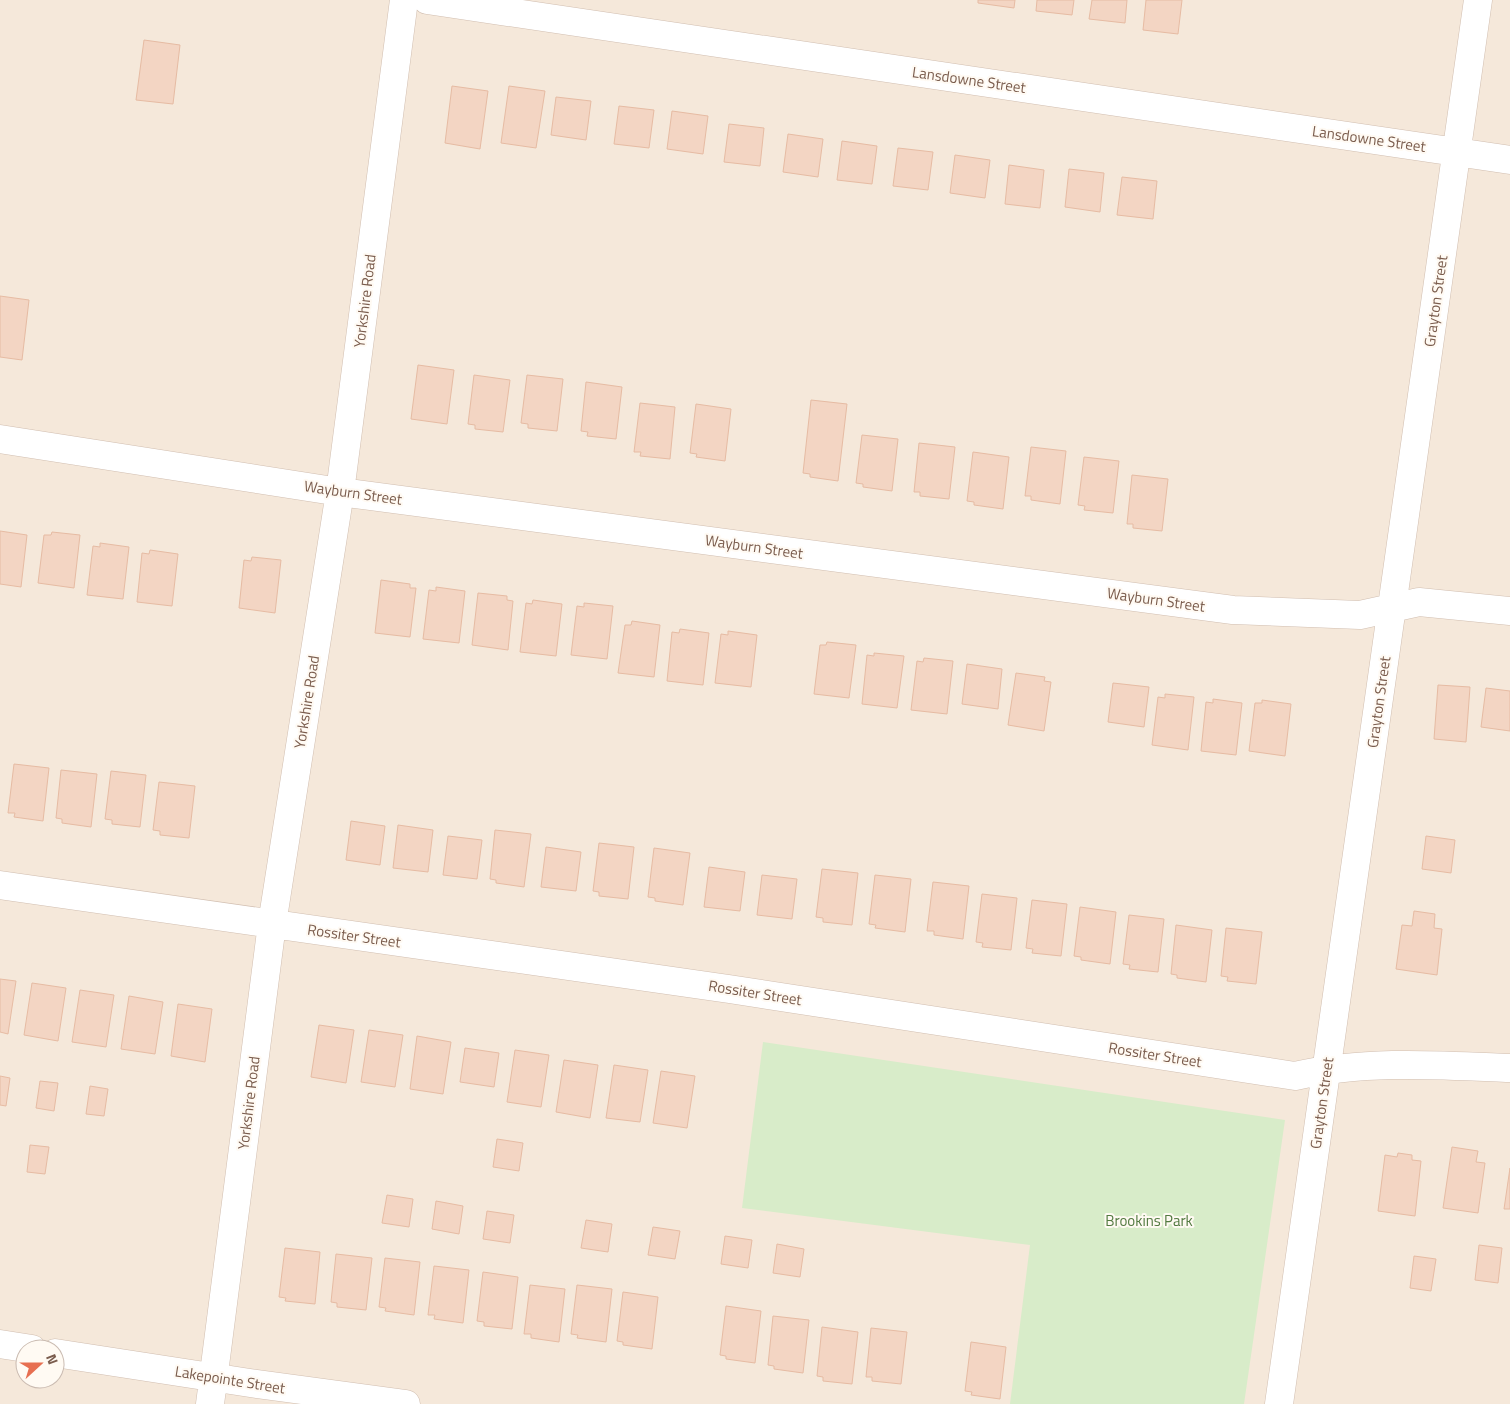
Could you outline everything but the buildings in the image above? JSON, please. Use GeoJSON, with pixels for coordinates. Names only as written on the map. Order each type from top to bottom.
{"type":"FeatureCollection","features":[{"type":"Feature","properties":{"kind":"street","name":"Yorkshire Road"},"geometry":{"type":"LineString","coordinates":[[210,1404],[215,1377],[272,924],[340,492],[404,0]]}},
{"type":"Feature","properties":{"kind":"street","name":"Lansdowne Street"},"geometry":{"type":"LineString","coordinates":[[427,0],[1510,160]]}},
{"type":"Feature","properties":{"kind":"street","name":"Grayton Street"},"geometry":{"type":"LineString","coordinates":[[1279,1404],[1478,0]]}},
{"type":"Feature","properties":{"kind":"street","name":"Wayburn Street"},"geometry":{"type":"LineString","coordinates":[[0,439],[340,492],[1233,610],[1360,615],[1419,602],[1510,611]]}},
{"type":"Feature","properties":{"kind":"street","name":"Rossiter Street"},"geometry":{"type":"LineString","coordinates":[[0,885],[729,989],[1294,1076],[1326,1069],[1417,1064],[1510,1068]]}},
{"type":"Feature","properties":{"kind":"street"},"geometry":{"type":"LineString","coordinates":[[0,1344],[15,1346]]}},
{"type":"Feature","properties":{"kind":"street","name":"Lakepointe Street"},"geometry":{"type":"LineString","coordinates":[[65,1354],[250,1384],[406,1404]]}},
{"type":"Feature","properties":{"kind":"shaded area"},"geometry":{"type":"Polygon","coordinates":[[[0,0],[1510,0],[1510,1404],[0,1404],[0,0]]]}},
{"type":"Feature","properties":{"kind":"green space","name":"Brookins Park"},"geometry":{"type":"Polygon","coordinates":[[[763,1042],[1285,1120],[1244,1404],[1010,1404],[1030,1245],[742,1208],[763,1042]]]}}]}
